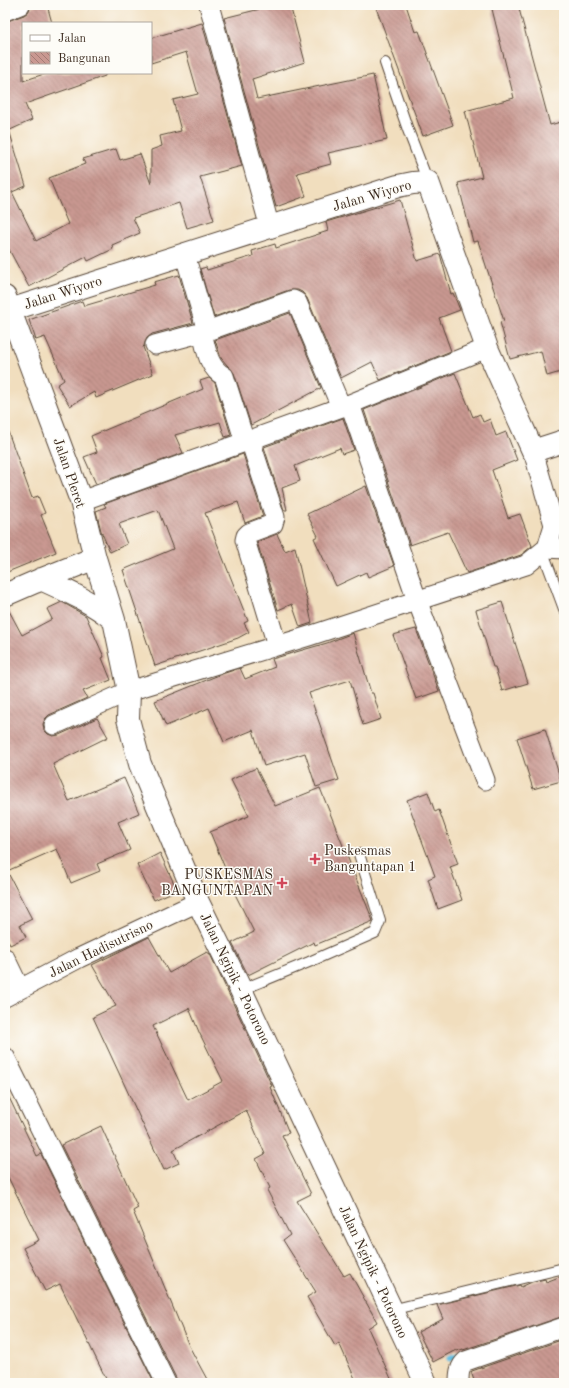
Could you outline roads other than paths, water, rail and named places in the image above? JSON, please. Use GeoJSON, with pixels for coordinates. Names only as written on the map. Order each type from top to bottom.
{"type":"FeatureCollection","features":[{"type":"Feature","properties":{"kind":"street"},"geometry":{"type":"LineString","coordinates":[[5,11],[20,5]]}},
{"type":"Feature","properties":{"kind":"street"},"geometry":{"type":"LineString","coordinates":[[208,5],[270,228]]}},
{"type":"Feature","properties":{"kind":"street","name":"Jalan Wiyoro"},"geometry":{"type":"LineString","coordinates":[[7,304],[185,255],[398,186],[428,182],[487,348],[533,451]]}},
{"type":"Feature","properties":{"kind":"street"},"geometry":{"type":"LineString","coordinates":[[185,255],[212,367],[224,376],[275,517],[273,524],[249,533],[245,540],[277,645]]}},
{"type":"Feature","properties":{"kind":"street"},"geometry":{"type":"LineString","coordinates":[[155,345],[204,331],[294,300],[296,302],[346,406],[485,780]]}},
{"type":"Feature","properties":{"kind":"street","name":"Jalan Pleret"},"geometry":{"type":"LineString","coordinates":[[7,304],[81,501],[95,558]]}},
{"type":"Feature","properties":{"kind":"street"},"geometry":{"type":"LineString","coordinates":[[81,501],[346,406],[487,348]]}},
{"type":"Feature","properties":{"kind":"street"},"geometry":{"type":"LineString","coordinates":[[54,725],[129,691],[526,565],[551,550],[554,525],[533,451],[564,441]]}},
{"type":"Feature","properties":{"kind":"street"},"geometry":{"type":"LineString","coordinates":[[5,595],[95,558]]}},
{"type":"Feature","properties":{"kind":"street","name":"Jalan Ngipik - Potorono"},"geometry":{"type":"LineString","coordinates":[[95,558],[114,620],[129,691],[128,719],[140,764],[198,902],[426,1383]]}},
{"type":"Feature","properties":{"kind":"street"},"geometry":{"type":"LineString","coordinates":[[42,580],[99,608],[114,620]]}},
{"type":"Feature","properties":{"kind":"street","name":"Jalan Hadisutrisno"},"geometry":{"type":"LineString","coordinates":[[13,993],[79,958],[198,902]]}},
{"type":"Feature","properties":{"kind":"street"},"geometry":{"type":"LineString","coordinates":[[5,958],[13,993]]}},
{"type":"Feature","properties":{"kind":"street"},"geometry":{"type":"LineString","coordinates":[[5,1057],[166,1383]]}},
{"type":"Feature","properties":{"kind":"street"},"geometry":{"type":"LineString","coordinates":[[459,1383],[461,1366],[466,1361],[564,1327]]}},
{"type":"Feature","properties":{"kind":"lane"},"geometry":{"type":"LineString","coordinates":[[385,63],[428,182]]}},
{"type":"Feature","properties":{"kind":"lane"},"geometry":{"type":"LineString","coordinates":[[551,550],[564,609]]}},
{"type":"Feature","properties":{"kind":"lane"},"geometry":{"type":"LineString","coordinates":[[241,990],[375,933],[380,920],[359,854]]}},
{"type":"Feature","properties":{"kind":"lane"},"geometry":{"type":"LineString","coordinates":[[391,1310],[564,1268]]}},
{"type":"Feature","properties":{"kind":"waterway"},"geometry":{"type":"LineString","coordinates":[[451,1358],[467,1353]]}},
{"type":"Feature","properties":{"kind":"place","name":"Puskesmas Banguntapan 1"},"geometry":{"type":"Point","coordinates":[315,859]}},
{"type":"Feature","properties":{"kind":"place","name":"PUSKESMAS BANGUNTAPAN"},"geometry":{"type":"Point","coordinates":[282,883]}}]}
